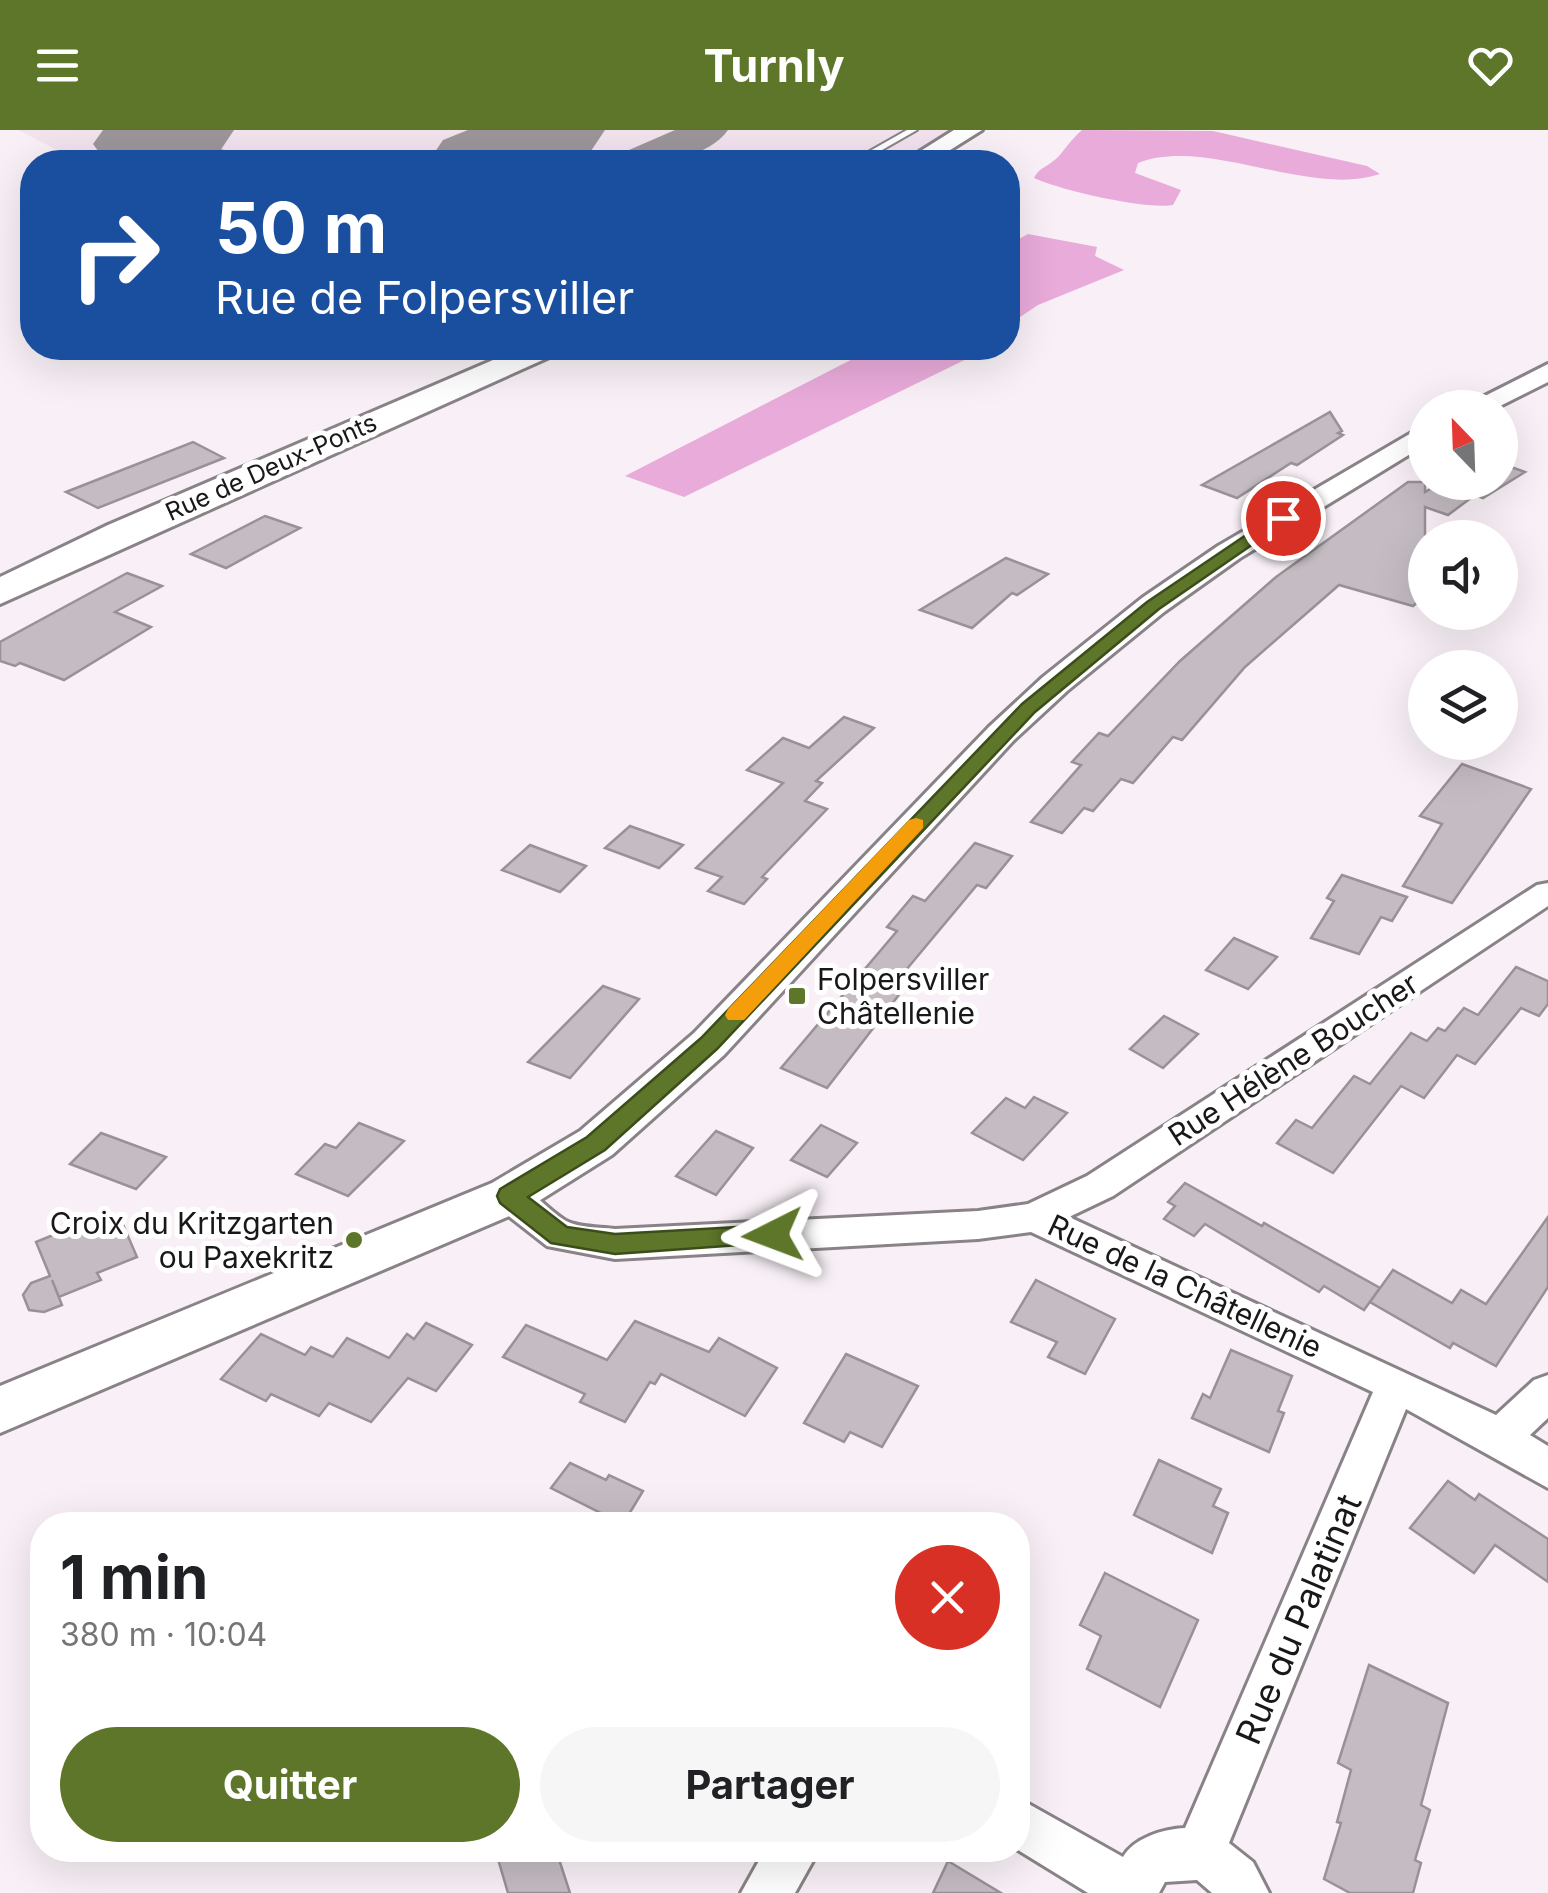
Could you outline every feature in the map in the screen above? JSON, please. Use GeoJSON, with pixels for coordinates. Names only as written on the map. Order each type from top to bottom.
{"type":"FeatureCollection","features":[{"type":"Feature","properties":{"kind":"main road"},"geometry":{"type":"LineString","coordinates":[[936,150],[971,130]]}},
{"type":"Feature","properties":{"kind":"main road","name":"Rue de Deux-Ponts"},"geometry":{"type":"LineString","coordinates":[[0,592],[121,533],[517,360]]}},
{"type":"Feature","properties":{"kind":"street"},"geometry":{"type":"LineString","coordinates":[[1511,390],[1548,372]]}},
{"type":"Feature","properties":{"kind":"street"},"geometry":{"type":"LineString","coordinates":[[0,1410],[509,1196],[596,1143],[684,1067],[1001,734],[1078,666],[1153,605],[1229,552],[1408,443]]}},
{"type":"Feature","properties":{"kind":"street","name":"Rue Hélène Boucher"},"geometry":{"type":"LineString","coordinates":[[1034,1216],[1100,1186],[1548,892]]}},
{"type":"Feature","properties":{"kind":"street","name":"Rue de la Châtellenie"},"geometry":{"type":"LineString","coordinates":[[509,1196],[560,1236],[615,1244],[978,1225],[1034,1216],[1396,1384],[1500,1437],[1548,1470]]}},
{"type":"Feature","properties":{"kind":"street","name":"Rue du Palatinat"},"geometry":{"type":"LineString","coordinates":[[1199,1854],[1396,1384]]}},
{"type":"Feature","properties":{"kind":"street"},"geometry":{"type":"LineString","coordinates":[[1500,1437],[1548,1392]]}},
{"type":"Feature","properties":{"kind":"street"},"geometry":{"type":"LineString","coordinates":[[1030,1829],[1132,1892],[1146,1864],[1164,1854],[1199,1854],[1219,1863],[1244,1893]]}},
{"type":"Feature","properties":{"kind":"street"},"geometry":{"type":"LineString","coordinates":[[766,1893],[786,1862]]}},
{"type":"Feature","properties":{"kind":"lane"},"geometry":{"type":"LineString","coordinates":[[876,150],[913,130]]}},
{"type":"Feature","properties":{"kind":"shaded area"},"geometry":{"type":"Polygon","coordinates":[[[18,130],[964,130],[928,150],[57,150],[18,130]]]}},
{"type":"Feature","properties":{"kind":"shaded area"},"geometry":{"type":"Polygon","coordinates":[[[1082,130],[1213,131],[1367,166],[1380,174],[1322,179],[1195,157],[1165,157],[1138,163],[1135,173],[1181,190],[1173,205],[1161,206],[1103,198],[1034,178],[1082,130]]]}},
{"type":"Feature","properties":{"kind":"shaded area"},"geometry":{"type":"Polygon","coordinates":[[[1028,234],[1097,247],[1095,256],[1124,270],[1038,305],[1020,317],[1020,238],[1028,234]]]}},
{"type":"Feature","properties":{"kind":"shaded area"},"geometry":{"type":"Polygon","coordinates":[[[851,360],[965,360],[684,497],[625,476],[851,360]]]}},
{"type":"Feature","properties":{"kind":"building"},"geometry":{"type":"Polygon","coordinates":[[[1330,412],[1342,431],[1338,433],[1343,435],[1297,465],[1291,463],[1237,498],[1202,485],[1330,412]]]}},
{"type":"Feature","properties":{"kind":"building"},"geometry":{"type":"Polygon","coordinates":[[[193,442],[224,458],[98,508],[66,492],[193,442]]]}},
{"type":"Feature","properties":{"kind":"building"},"geometry":{"type":"Polygon","coordinates":[[[1408,482],[1408,500],[1468,500],[1448,515],[1425,507],[1425,520],[1408,520],[1408,605],[1339,585],[1245,667],[1182,740],[1173,737],[1133,783],[1121,779],[1093,811],[1084,808],[1062,833],[1031,822],[1081,765],[1072,762],[1099,733],[1108,736],[1180,661],[1276,577],[1408,482]]]}},
{"type":"Feature","properties":{"kind":"building"},"geometry":{"type":"Polygon","coordinates":[[[265,516],[300,528],[226,568],[191,554],[265,516]]]}},
{"type":"Feature","properties":{"kind":"building"},"geometry":{"type":"Polygon","coordinates":[[[1006,558],[1048,574],[1017,595],[1012,593],[972,628],[920,610],[1006,558]]]}},
{"type":"Feature","properties":{"kind":"building"},"geometry":{"type":"Polygon","coordinates":[[[127,573],[162,586],[115,612],[151,627],[64,680],[20,663],[15,666],[0,661],[0,642],[127,573]]]}},
{"type":"Feature","properties":{"kind":"building"},"geometry":{"type":"Polygon","coordinates":[[[844,717],[874,728],[816,781],[822,783],[805,801],[827,809],[762,877],[767,879],[744,904],[708,891],[722,877],[696,868],[783,783],[747,770],[783,738],[809,748],[844,717]]]}},
{"type":"Feature","properties":{"kind":"building"},"geometry":{"type":"Polygon","coordinates":[[[1462,764],[1531,789],[1452,903],[1403,886],[1442,824],[1420,816],[1462,764]]]}},
{"type":"Feature","properties":{"kind":"building"},"geometry":{"type":"Polygon","coordinates":[[[630,826],[683,845],[659,868],[605,848],[630,826]]]}},
{"type":"Feature","properties":{"kind":"building"},"geometry":{"type":"Polygon","coordinates":[[[975,843],[1012,856],[986,888],[977,885],[906,970],[915,974],[827,1088],[781,1068],[897,931],[887,927],[913,896],[925,901],[975,843]]]}},
{"type":"Feature","properties":{"kind":"building"},"geometry":{"type":"Polygon","coordinates":[[[530,845],[586,866],[560,892],[502,870],[530,845]]]}},
{"type":"Feature","properties":{"kind":"building"},"geometry":{"type":"Polygon","coordinates":[[[1342,875],[1407,897],[1392,921],[1381,917],[1359,954],[1311,938],[1334,901],[1327,898],[1342,875]]]}},
{"type":"Feature","properties":{"kind":"building"},"geometry":{"type":"Polygon","coordinates":[[[1234,938],[1277,957],[1248,989],[1206,970],[1234,938]]]}},
{"type":"Feature","properties":{"kind":"building"},"geometry":{"type":"Polygon","coordinates":[[[1516,967],[1548,981],[1548,1004],[1539,1016],[1521,1008],[1475,1064],[1457,1055],[1424,1098],[1401,1086],[1333,1173],[1277,1143],[1296,1120],[1312,1128],[1354,1076],[1370,1084],[1411,1033],[1427,1041],[1438,1028],[1445,1031],[1464,1008],[1478,1015],[1516,967]]]}},
{"type":"Feature","properties":{"kind":"building"},"geometry":{"type":"Polygon","coordinates":[[[603,986],[639,999],[570,1078],[528,1062],[603,986]]]}},
{"type":"Feature","properties":{"kind":"building"},"geometry":{"type":"Polygon","coordinates":[[[1164,1016],[1198,1034],[1163,1068],[1130,1049],[1164,1016]]]}},
{"type":"Feature","properties":{"kind":"building"},"geometry":{"type":"Polygon","coordinates":[[[1034,1097],[1067,1113],[1023,1160],[972,1133],[1006,1098],[1025,1108],[1034,1097]]]}},
{"type":"Feature","properties":{"kind":"building"},"geometry":{"type":"Polygon","coordinates":[[[359,1123],[404,1141],[348,1196],[296,1174],[325,1144],[336,1148],[359,1123]]]}},
{"type":"Feature","properties":{"kind":"building"},"geometry":{"type":"Polygon","coordinates":[[[821,1125],[857,1143],[827,1177],[791,1160],[821,1125]]]}},
{"type":"Feature","properties":{"kind":"building"},"geometry":{"type":"Polygon","coordinates":[[[716,1131],[753,1148],[716,1195],[676,1176],[716,1131]]]}},
{"type":"Feature","properties":{"kind":"building"},"geometry":{"type":"Polygon","coordinates":[[[101,1133],[166,1157],[136,1189],[70,1164],[101,1133]]]}},
{"type":"Feature","properties":{"kind":"building"},"geometry":{"type":"Polygon","coordinates":[[[1185,1183],[1380,1288],[1364,1310],[1324,1286],[1319,1292],[1205,1224],[1194,1236],[1164,1219],[1175,1206],[1168,1202],[1185,1183]]]}},
{"type":"Feature","properties":{"kind":"building"},"geometry":{"type":"Polygon","coordinates":[[[1548,1217],[1548,1287],[1496,1366],[1453,1343],[1450,1348],[1370,1302],[1393,1270],[1452,1303],[1461,1290],[1486,1304],[1548,1217]]]}},
{"type":"Feature","properties":{"kind":"building"},"geometry":{"type":"Polygon","coordinates":[[[121,1220],[137,1257],[97,1273],[101,1280],[59,1297],[52,1280],[62,1305],[44,1312],[29,1310],[23,1295],[31,1283],[50,1276],[36,1242],[70,1228],[98,1229],[121,1220]]]}},
{"type":"Feature","properties":{"kind":"building"},"geometry":{"type":"Polygon","coordinates":[[[1036,1280],[1115,1319],[1085,1374],[1048,1357],[1057,1342],[1011,1322],[1036,1280]]]}},
{"type":"Feature","properties":{"kind":"building"},"geometry":{"type":"Polygon","coordinates":[[[635,1321],[709,1352],[719,1338],[777,1368],[745,1416],[661,1374],[655,1384],[650,1382],[625,1422],[580,1402],[585,1394],[503,1357],[526,1325],[607,1360],[635,1321]]]}},
{"type":"Feature","properties":{"kind":"building"},"geometry":{"type":"Polygon","coordinates":[[[426,1323],[472,1345],[436,1391],[408,1378],[371,1422],[329,1403],[319,1416],[271,1394],[266,1401],[221,1379],[261,1334],[305,1355],[311,1347],[333,1357],[347,1338],[389,1358],[407,1334],[414,1339],[426,1323]]]}},
{"type":"Feature","properties":{"kind":"building"},"geometry":{"type":"Polygon","coordinates":[[[1231,1350],[1292,1376],[1278,1411],[1284,1413],[1269,1452],[1192,1418],[1203,1394],[1210,1398],[1231,1350]]]}},
{"type":"Feature","properties":{"kind":"building"},"geometry":{"type":"Polygon","coordinates":[[[846,1354],[918,1386],[882,1447],[850,1432],[844,1442],[804,1423],[846,1354]]]}},
{"type":"Feature","properties":{"kind":"building"},"geometry":{"type":"Polygon","coordinates":[[[1159,1460],[1221,1489],[1213,1506],[1228,1513],[1212,1553],[1134,1515],[1159,1460]]]}},
{"type":"Feature","properties":{"kind":"building"},"geometry":{"type":"Polygon","coordinates":[[[570,1463],[643,1491],[630,1512],[599,1512],[551,1488],[570,1463]]]}},
{"type":"Feature","properties":{"kind":"building"},"geometry":{"type":"Polygon","coordinates":[[[1448,1481],[1475,1500],[1479,1494],[1548,1539],[1548,1582],[1495,1545],[1474,1573],[1410,1528],[1448,1481]]]}},
{"type":"Feature","properties":{"kind":"building"},"geometry":{"type":"Polygon","coordinates":[[[1105,1573],[1198,1620],[1160,1707],[1087,1669],[1101,1636],[1080,1625],[1105,1573]]]}},
{"type":"Feature","properties":{"kind":"building"},"geometry":{"type":"Polygon","coordinates":[[[1369,1665],[1448,1703],[1421,1805],[1430,1810],[1415,1860],[1421,1863],[1413,1893],[1350,1893],[1324,1879],[1341,1823],[1337,1822],[1351,1770],[1338,1763],[1369,1665]]]}},
{"type":"Feature","properties":{"kind":"building"},"geometry":{"type":"Polygon","coordinates":[[[499,1862],[560,1862],[570,1893],[508,1893],[499,1862]]]}},
{"type":"Feature","properties":{"kind":"building"},"geometry":{"type":"Polygon","coordinates":[[[950,1862],[1001,1893],[933,1893],[950,1862]]]}},
{"type":"Feature","properties":{"kind":"taxiway"},"geometry":{"type":"LineString","coordinates":[[664,150],[708,130]]}},
{"type":"Feature","properties":{"kind":"runway"},"geometry":{"type":"LineString","coordinates":[[143,144],[185,130]]}},
{"type":"Feature","properties":{"kind":"runway"},"geometry":{"type":"LineString","coordinates":[[508,150],[556,130]]}},
{"type":"Feature","properties":{"kind":"slow traffic"},"geometry":{"type":"LineString","coordinates":[[736,1015],[916,824]]}},
{"type":"Feature","properties":{"kind":"place","name":"Folpersviller Châtellenie"},"geometry":{"type":"Point","coordinates":[797,996]}},
{"type":"Feature","properties":{"kind":"place","name":"Croix du Kritzgarten ou Paxekritz"},"geometry":{"type":"Point","coordinates":[354,1240]}},
{"type":"Feature","properties":{"kind":"route"},"geometry":{"type":"LineString","coordinates":[[773,1235],[615,1244],[560,1236],[509,1196],[596,1143],[709,1044],[1028,708],[1153,605],[1283,518]]}}]}
